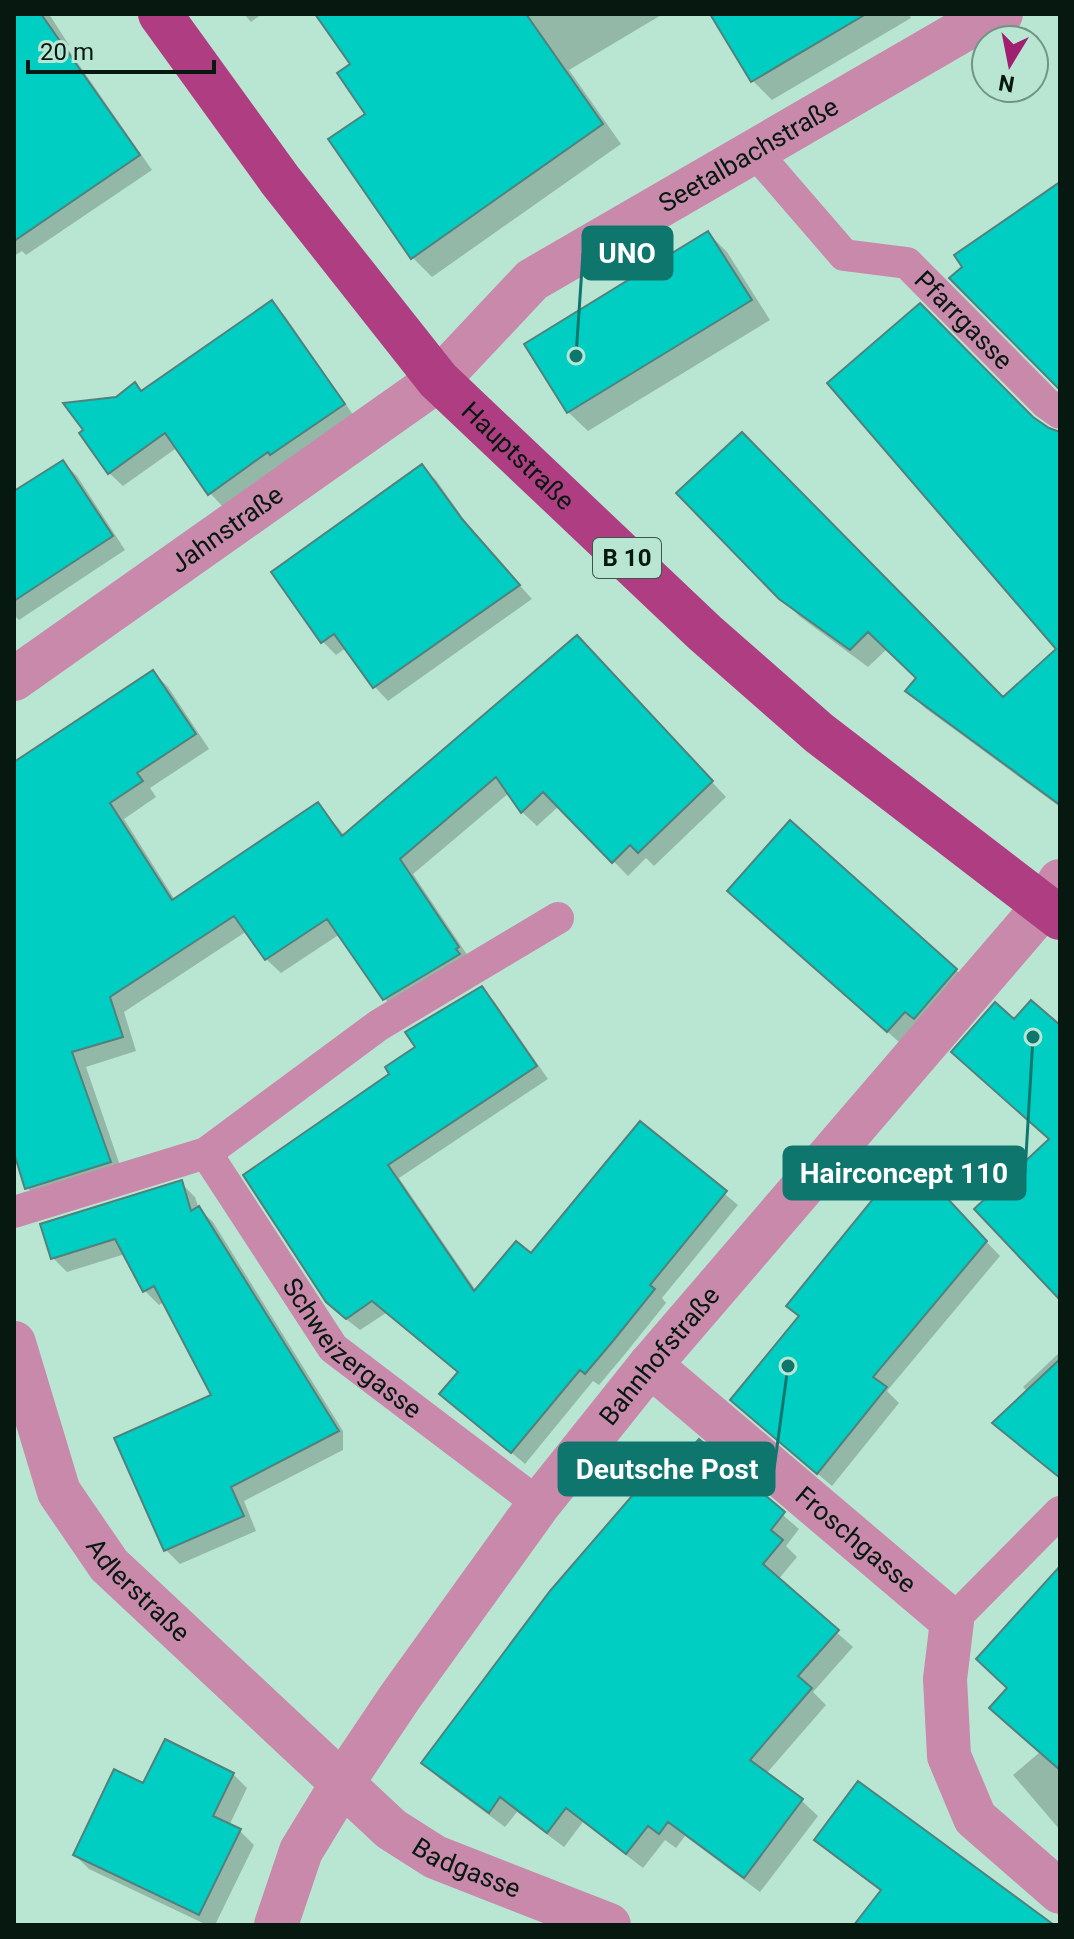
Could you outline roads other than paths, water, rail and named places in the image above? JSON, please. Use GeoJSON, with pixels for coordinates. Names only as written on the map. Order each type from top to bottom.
{"type":"FeatureCollection","features":[{"type":"Feature","properties":{"kind":"main road","name":"Hauptstraße"},"geometry":{"type":"LineString","coordinates":[[160,14],[280,180],[438,380],[705,633],[819,733],[1055,901]]}},
{"type":"Feature","properties":{"kind":"street","name":"Seetalbachstraße"},"geometry":{"type":"LineString","coordinates":[[438,380],[532,280],[979,21],[1001,14]]}},
{"type":"Feature","properties":{"kind":"street","name":"Jahnstraße"},"geometry":{"type":"LineString","coordinates":[[14,679],[438,380]]}},
{"type":"Feature","properties":{"kind":"street","name":"Bahnhofstraße"},"geometry":{"type":"LineString","coordinates":[[276,1925],[301,1851],[343,1782],[539,1504],[650,1365],[1055,901]]}},
{"type":"Feature","properties":{"kind":"street","name":"Adlerstraße"},"geometry":{"type":"LineString","coordinates":[[14,1343],[59,1492],[109,1565],[249,1699],[343,1782]]}},
{"type":"Feature","properties":{"kind":"street","name":"Froschgasse"},"geometry":{"type":"LineString","coordinates":[[650,1365],[952,1621]]}},
{"type":"Feature","properties":{"kind":"street"},"geometry":{"type":"LineString","coordinates":[[952,1621],[945,1679],[949,1756],[975,1818],[1060,1892]]}},
{"type":"Feature","properties":{"kind":"street","name":"Badgasse"},"geometry":{"type":"LineString","coordinates":[[343,1782],[391,1829],[435,1857],[609,1925]]}},
{"type":"Feature","properties":{"kind":"lane","name":"Pfarrgasse"},"geometry":{"type":"LineString","coordinates":[[755,152],[844,255],[907,263],[1046,403],[1060,413]]}},
{"type":"Feature","properties":{"kind":"lane"},"geometry":{"type":"LineString","coordinates":[[14,1212],[206,1153],[379,1025],[558,918]]}},
{"type":"Feature","properties":{"kind":"lane","name":"Schweizergasse"},"geometry":{"type":"LineString","coordinates":[[206,1153],[333,1348],[539,1504]]}},
{"type":"Feature","properties":{"kind":"lane"},"geometry":{"type":"LineString","coordinates":[[952,1621],[1060,1512]]}},
{"type":"Feature","properties":{"kind":"place","name":"UNO"},"geometry":{"type":"Point","coordinates":[576,356]}},
{"type":"Feature","properties":{"kind":"place","name":"Hairconcept 110"},"geometry":{"type":"Point","coordinates":[1033,1037]}},
{"type":"Feature","properties":{"kind":"place","name":"Deutsche Post"},"geometry":{"type":"Point","coordinates":[788,1366]}}]}
